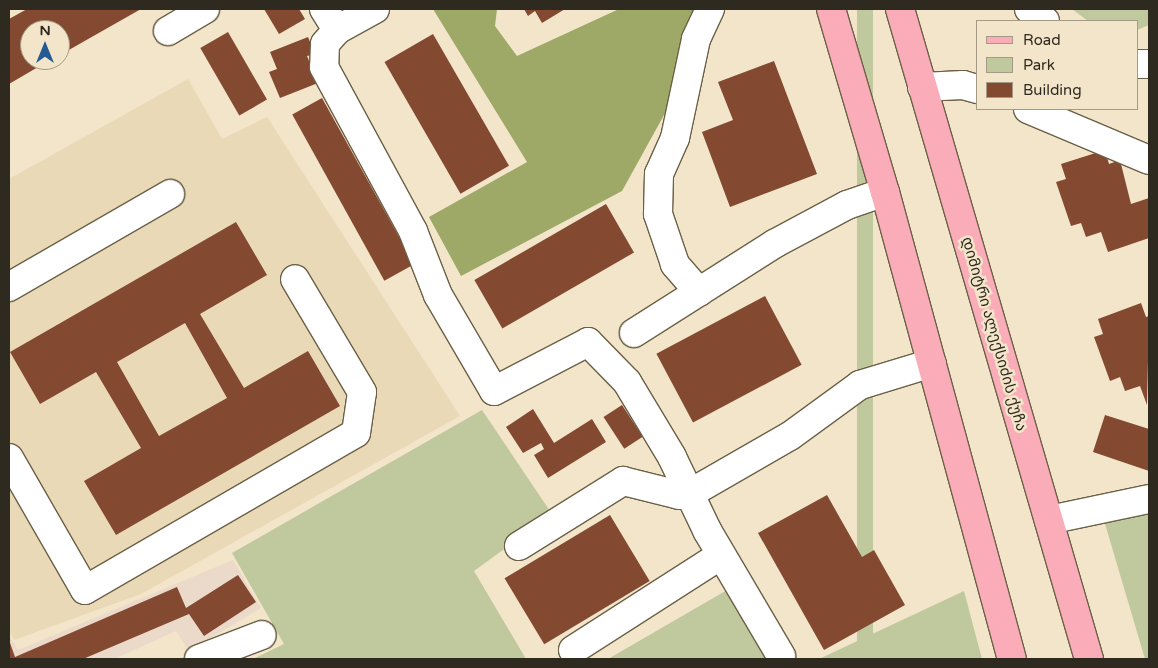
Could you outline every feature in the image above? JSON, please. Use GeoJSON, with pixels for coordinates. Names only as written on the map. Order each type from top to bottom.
{"type":"FeatureCollection","features":[{"type":"Feature","properties":{"kind":"main road"},"geometry":{"type":"LineString","coordinates":[[831,9],[885,192],[1012,659]]}},
{"type":"Feature","properties":{"kind":"main road","name":"დიმიტრი ალექსიძის ქუჩა"},"geometry":{"type":"LineString","coordinates":[[900,9],[1089,659]]}},
{"type":"Feature","properties":{"kind":"lane"},"geometry":{"type":"LineString","coordinates":[[168,31],[204,9]]}},
{"type":"Feature","properties":{"kind":"lane"},"geometry":{"type":"LineString","coordinates":[[375,9],[331,19],[325,44],[324,67],[413,231],[438,295],[494,391],[588,342],[627,382],[672,457],[721,555],[781,656]]}},
{"type":"Feature","properties":{"kind":"lane"},"geometry":{"type":"LineString","coordinates":[[699,292],[674,264],[658,214],[659,174],[675,138],[696,39],[710,9]]}},
{"type":"Feature","properties":{"kind":"lane"},"geometry":{"type":"LineString","coordinates":[[1029,9],[1044,20]]}},
{"type":"Feature","properties":{"kind":"lane"},"geometry":{"type":"LineString","coordinates":[[922,87],[963,85],[976,89]]}},
{"type":"Feature","properties":{"kind":"lane"},"geometry":{"type":"LineString","coordinates":[[1030,110],[1149,160]]}},
{"type":"Feature","properties":{"kind":"lane"},"geometry":{"type":"LineString","coordinates":[[634,333],[774,244],[847,206],[885,192]]}},
{"type":"Feature","properties":{"kind":"lane"},"geometry":{"type":"LineString","coordinates":[[9,287],[170,194]]}},
{"type":"Feature","properties":{"kind":"lane"},"geometry":{"type":"LineString","coordinates":[[9,458],[85,590],[356,433],[362,392],[295,279]]}},
{"type":"Feature","properties":{"kind":"lane"},"geometry":{"type":"LineString","coordinates":[[519,546],[622,482],[679,495],[689,494],[790,436],[860,385],[932,362]]}},
{"type":"Feature","properties":{"kind":"lane"},"geometry":{"type":"LineString","coordinates":[[1049,520],[1149,499]]}},
{"type":"Feature","properties":{"kind":"lane"},"geometry":{"type":"LineString","coordinates":[[572,650],[721,555]]}},
{"type":"Feature","properties":{"kind":"lane"},"geometry":{"type":"LineString","coordinates":[[200,659],[262,635]]}},
{"type":"Feature","properties":{"kind":"shaded area"},"geometry":{"type":"Polygon","coordinates":[[[188,79],[222,139],[267,117],[460,416],[141,594],[14,640],[9,631],[9,179],[188,79]]]}},
{"type":"Feature","properties":{"kind":"shaded area"},"geometry":{"type":"Polygon","coordinates":[[[233,560],[261,608],[189,651],[176,631],[114,659],[9,659],[9,636],[18,650],[233,560]]]}},
{"type":"Feature","properties":{"kind":"green space"},"geometry":{"type":"Polygon","coordinates":[[[433,9],[497,9],[495,26],[517,56],[619,9],[697,9],[674,97],[622,191],[461,276],[429,217],[527,162],[433,9]]]}},
{"type":"Feature","properties":{"kind":"green space"},"geometry":{"type":"Polygon","coordinates":[[[857,9],[873,9],[873,659],[857,659],[857,9]]]}},
{"type":"Feature","properties":{"kind":"green space"},"geometry":{"type":"Polygon","coordinates":[[[1072,9],[1149,9],[1149,25],[1138,30],[1138,20],[1087,20],[1072,9]]]}},
{"type":"Feature","properties":{"kind":"green space"},"geometry":{"type":"Polygon","coordinates":[[[482,410],[552,514],[474,571],[526,659],[253,659],[284,644],[232,553],[482,410]]]}},
{"type":"Feature","properties":{"kind":"green space"},"geometry":{"type":"Polygon","coordinates":[[[1149,510],[1149,659],[1145,659],[1103,517],[1149,510]]]}},
{"type":"Feature","properties":{"kind":"green space"},"geometry":{"type":"Polygon","coordinates":[[[734,586],[784,659],[608,659],[734,586]]]}},
{"type":"Feature","properties":{"kind":"green space"},"geometry":{"type":"Polygon","coordinates":[[[964,591],[982,659],[819,659],[964,591]]]}},
{"type":"Feature","properties":{"kind":"building"},"geometry":{"type":"Polygon","coordinates":[[[27,9],[141,9],[70,49],[70,20],[20,20],[20,70],[33,70],[9,84],[9,19],[27,9]]]}},
{"type":"Feature","properties":{"kind":"building"},"geometry":{"type":"Polygon","coordinates":[[[264,9],[299,9],[305,19],[279,34],[264,9]]]}},
{"type":"Feature","properties":{"kind":"building"},"geometry":{"type":"Polygon","coordinates":[[[524,9],[565,9],[542,23],[535,11],[528,16],[524,9]]]}},
{"type":"Feature","properties":{"kind":"building"},"geometry":{"type":"Polygon","coordinates":[[[228,32],[267,100],[239,116],[200,48],[228,32]]]}},
{"type":"Feature","properties":{"kind":"building"},"geometry":{"type":"Polygon","coordinates":[[[433,34],[509,166],[461,194],[385,62],[433,34]]]}},
{"type":"Feature","properties":{"kind":"building"},"geometry":{"type":"Polygon","coordinates":[[[308,37],[315,54],[307,56],[318,83],[280,98],[269,72],[277,69],[270,52],[308,37]]]}},
{"type":"Feature","properties":{"kind":"building"},"geometry":{"type":"Polygon","coordinates":[[[774,61],[817,174],[730,207],[702,132],[733,120],[718,82],[774,61]]]}},
{"type":"Feature","properties":{"kind":"building"},"geometry":{"type":"Polygon","coordinates":[[[322,98],[414,264],[384,281],[292,114],[322,98]]]}},
{"type":"Feature","properties":{"kind":"building"},"geometry":{"type":"Polygon","coordinates":[[[1105,150],[1109,164],[1120,160],[1131,204],[1149,198],[1149,238],[1108,252],[1101,232],[1086,237],[1081,223],[1071,226],[1056,182],[1066,179],[1061,164],[1105,150]]]}},
{"type":"Feature","properties":{"kind":"building"},"geometry":{"type":"Polygon","coordinates":[[[606,204],[634,252],[502,328],[474,280],[606,204]]]}},
{"type":"Feature","properties":{"kind":"building"},"geometry":{"type":"Polygon","coordinates":[[[236,222],[267,275],[200,314],[244,388],[308,351],[340,406],[116,535],[84,481],[141,448],[96,372],[40,404],[10,352],[236,222]],[[185,323],[117,362],[159,436],[227,398],[185,323]]]}},
{"type":"Feature","properties":{"kind":"building"},"geometry":{"type":"Polygon","coordinates":[[[765,296],[802,365],[693,423],[656,354],[765,296]]]}},
{"type":"Feature","properties":{"kind":"building"},"geometry":{"type":"Polygon","coordinates":[[[1141,303],[1146,317],[1149,316],[1147,405],[1140,386],[1125,391],[1120,377],[1110,381],[1094,337],[1103,334],[1098,319],[1141,303]]]}},
{"type":"Feature","properties":{"kind":"building"},"geometry":{"type":"Polygon","coordinates":[[[622,405],[643,437],[624,449],[604,417],[622,405]]]}},
{"type":"Feature","properties":{"kind":"building"},"geometry":{"type":"Polygon","coordinates":[[[533,409],[554,443],[592,419],[606,442],[548,478],[534,455],[544,449],[541,443],[523,453],[506,427],[533,409]]]}},
{"type":"Feature","properties":{"kind":"building"},"geometry":{"type":"Polygon","coordinates":[[[1105,415],[1149,429],[1149,471],[1093,452],[1105,415]]]}},
{"type":"Feature","properties":{"kind":"building"},"geometry":{"type":"Polygon","coordinates":[[[827,495],[862,557],[874,550],[905,605],[824,650],[758,533],[827,495]]]}},
{"type":"Feature","properties":{"kind":"building"},"geometry":{"type":"Polygon","coordinates":[[[610,515],[650,581],[544,644],[505,578],[610,515]]]}},
{"type":"Feature","properties":{"kind":"building"},"geometry":{"type":"Polygon","coordinates":[[[238,575],[256,602],[204,636],[189,614],[83,659],[9,659],[9,640],[15,657],[177,587],[186,608],[238,575]]]}}]}
